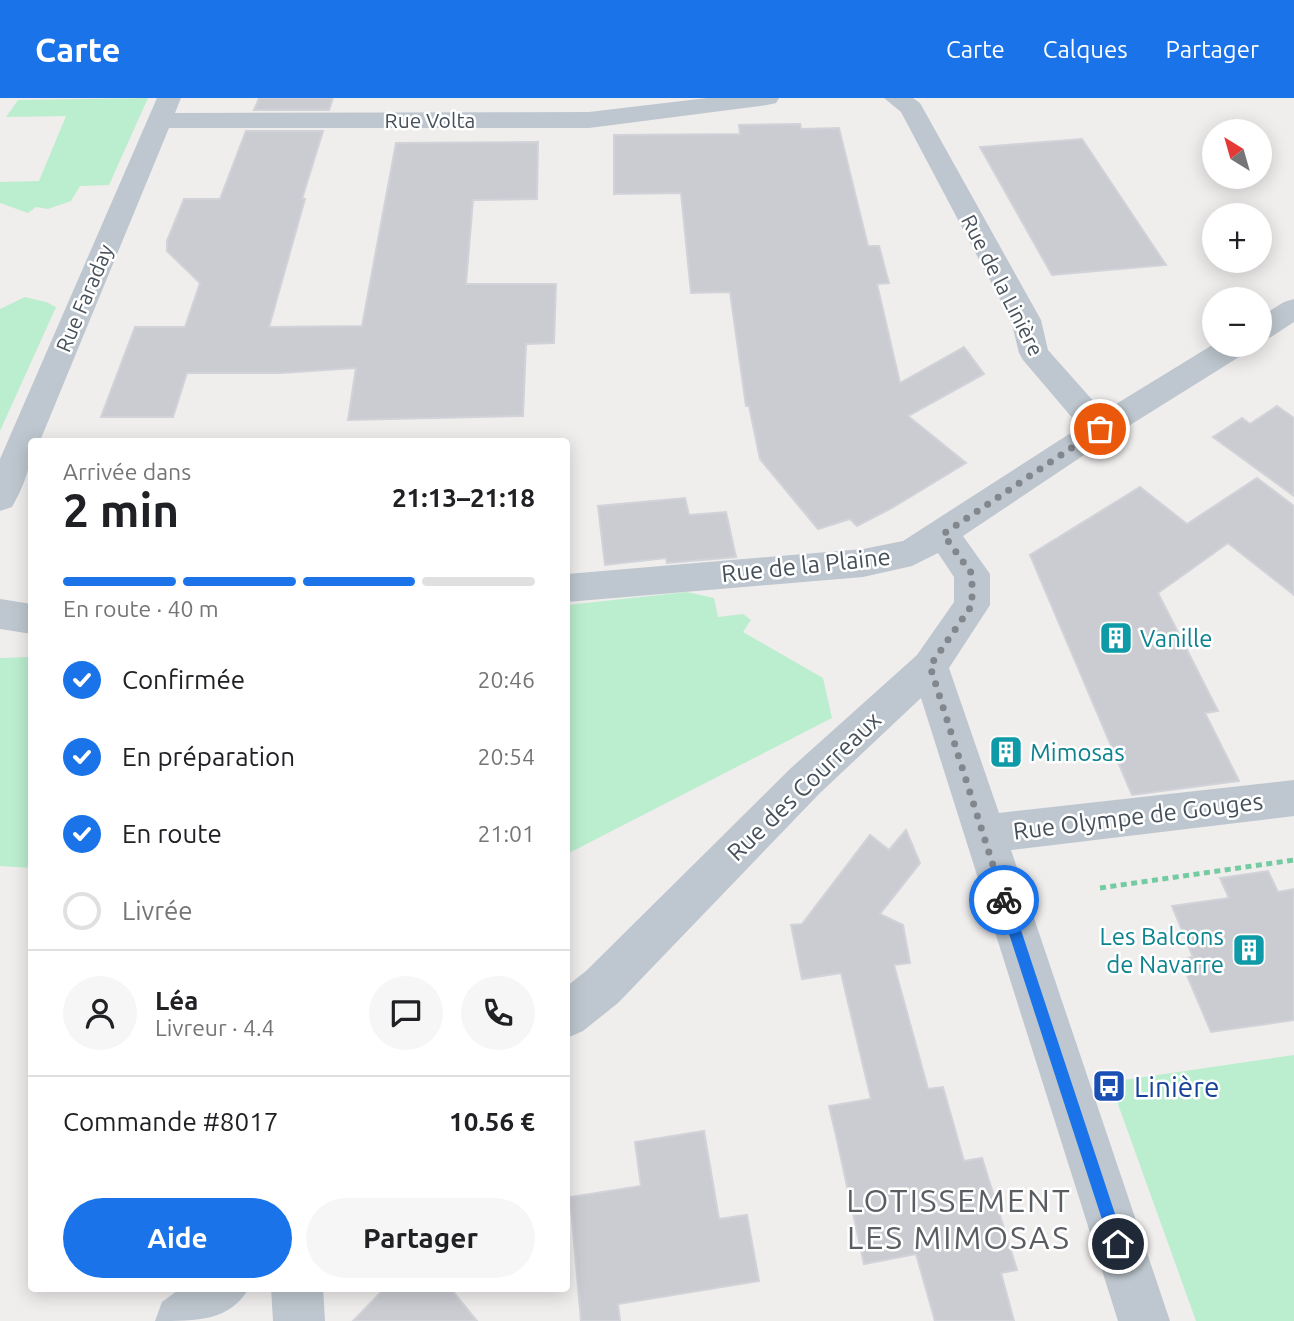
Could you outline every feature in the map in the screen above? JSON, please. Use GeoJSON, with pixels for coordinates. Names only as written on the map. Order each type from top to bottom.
{"type":"FeatureCollection","features":[{"type":"Feature","properties":{"kind":"street"},"geometry":{"type":"LineString","coordinates":[[699,102],[767,98]]}},
{"type":"Feature","properties":{"kind":"street","name":"Rue de la Linière"},"geometry":{"type":"LineString","coordinates":[[896,98],[911,108],[1026,320],[1034,353],[1100,429]]}},
{"type":"Feature","properties":{"kind":"street","name":"Rue Volta"},"geometry":{"type":"LineString","coordinates":[[164,109],[589,120],[699,102]]}},
{"type":"Feature","properties":{"kind":"street","name":"Rue Faraday"},"geometry":{"type":"LineString","coordinates":[[0,498],[164,109]]}},
{"type":"Feature","properties":{"kind":"street"},"geometry":{"type":"LineString","coordinates":[[1272,323],[1294,309]]}},
{"type":"Feature","properties":{"kind":"street","name":"Rue de la Plaine"},"geometry":{"type":"LineString","coordinates":[[570,588],[863,563],[912,552],[1100,429],[1217,357]]}},
{"type":"Feature","properties":{"kind":"street","name":"Rue des Courreaux"},"geometry":{"type":"LineString","coordinates":[[570,1012],[602,987],[805,781],[930,666],[972,605],[972,574],[943,534]]}},
{"type":"Feature","properties":{"kind":"street"},"geometry":{"type":"LineString","coordinates":[[0,614],[28,618]]}},
{"type":"Feature","properties":{"kind":"street"},"geometry":{"type":"LineString","coordinates":[[930,666],[1144,1321]]}},
{"type":"Feature","properties":{"kind":"street","name":"Rue Olympe de Gouges"},"geometry":{"type":"LineString","coordinates":[[983,834],[1294,798]]}},
{"type":"Feature","properties":{"kind":"street"},"geometry":{"type":"LineString","coordinates":[[181,1321],[218,1292]]}},
{"type":"Feature","properties":{"kind":"street"},"geometry":{"type":"LineString","coordinates":[[297,1292],[299,1321]]}},
{"type":"Feature","properties":{"kind":"path"},"geometry":{"type":"LineString","coordinates":[[1100,888],[1294,860]]}},
{"type":"Feature","properties":{"kind":"green space"},"geometry":{"type":"Polygon","coordinates":[[[148,98],[109,185],[80,186],[71,201],[48,209],[36,207],[28,213],[0,203],[0,182],[39,181],[66,116],[6,117],[18,100],[148,98]]]}},
{"type":"Feature","properties":{"kind":"green space"},"geometry":{"type":"Polygon","coordinates":[[[25,297],[56,307],[0,431],[0,309],[25,297]]]}},
{"type":"Feature","properties":{"kind":"green space"},"geometry":{"type":"Polygon","coordinates":[[[687,592],[714,598],[718,617],[743,614],[751,620],[743,632],[823,678],[832,718],[570,852],[570,605],[687,592]]]}},
{"type":"Feature","properties":{"kind":"green space"},"geometry":{"type":"Polygon","coordinates":[[[28,657],[28,868],[0,866],[0,658],[28,657]]]}},
{"type":"Feature","properties":{"kind":"green space"},"geometry":{"type":"Polygon","coordinates":[[[1294,1055],[1294,1321],[1196,1321],[1110,1082],[1294,1055]]]}},
{"type":"Feature","properties":{"kind":"building"},"geometry":{"type":"Polygon","coordinates":[[[259,98],[333,98],[329,110],[254,110],[259,98]]]}},
{"type":"Feature","properties":{"kind":"building"},"geometry":{"type":"Polygon","coordinates":[[[800,124],[801,129],[839,128],[868,246],[879,246],[889,283],[877,284],[900,383],[964,347],[984,374],[908,416],[966,463],[857,526],[850,519],[818,529],[760,459],[749,406],[746,406],[730,292],[691,293],[681,193],[614,194],[614,135],[740,134],[739,125],[800,124]]]}},
{"type":"Feature","properties":{"kind":"building"},"geometry":{"type":"Polygon","coordinates":[[[246,131],[323,131],[302,199],[305,199],[269,327],[362,326],[396,143],[538,142],[537,199],[473,200],[466,284],[556,284],[554,343],[526,344],[523,416],[348,420],[356,368],[281,373],[187,373],[173,417],[101,417],[135,327],[185,327],[200,283],[167,251],[167,241],[184,199],[220,199],[246,131]]]}},
{"type":"Feature","properties":{"kind":"building"},"geometry":{"type":"Polygon","coordinates":[[[1082,139],[1166,265],[1052,275],[980,147],[1082,139]]]}},
{"type":"Feature","properties":{"kind":"building"},"geometry":{"type":"Polygon","coordinates":[[[1277,406],[1294,418],[1294,496],[1213,437],[1242,418],[1250,424],[1277,406]]]}},
{"type":"Feature","properties":{"kind":"building","name":"Vanille"},"geometry":{"type":"Polygon","coordinates":[[[1257,478],[1294,506],[1294,595],[1228,543],[1158,593],[1218,711],[1205,713],[1239,781],[1132,795],[1030,555],[1140,487],[1187,524],[1257,478]]]}},
{"type":"Feature","properties":{"kind":"building"},"geometry":{"type":"Polygon","coordinates":[[[685,498],[689,515],[726,512],[736,557],[667,563],[666,558],[605,565],[598,506],[685,498]]]}},
{"type":"Feature","properties":{"kind":"building"},"geometry":{"type":"Polygon","coordinates":[[[906,830],[920,863],[880,914],[903,925],[910,963],[894,965],[928,1089],[943,1087],[964,1161],[982,1158],[1017,1270],[1001,1273],[1014,1321],[935,1321],[916,1254],[864,1264],[829,1106],[871,1099],[841,973],[802,979],[791,925],[802,924],[870,835],[889,850],[906,830]]]}},
{"type":"Feature","properties":{"kind":"building","name":"Les Balcons de Navarre"},"geometry":{"type":"Polygon","coordinates":[[[1268,871],[1278,892],[1294,889],[1294,1020],[1211,1032],[1180,959],[1193,957],[1172,906],[1229,898],[1220,878],[1268,871]]]}},
{"type":"Feature","properties":{"kind":"building"},"geometry":{"type":"Polygon","coordinates":[[[704,1131],[719,1219],[747,1215],[759,1281],[618,1304],[620,1321],[581,1321],[570,1197],[641,1186],[635,1142],[704,1131]]]}},
{"type":"Feature","properties":{"kind":"building"},"geometry":{"type":"Polygon","coordinates":[[[381,1292],[453,1292],[477,1321],[353,1321],[381,1292]]]}},
{"type":"Feature","properties":{"kind":"way so far"},"geometry":{"type":"LineString","coordinates":[[1004,900],[930,666],[972,605],[972,574],[943,534],[1100,429]]}},
{"type":"Feature","properties":{"kind":"place","name":"Vanille"},"geometry":{"type":"Point","coordinates":[1116,638]}},
{"type":"Feature","properties":{"kind":"place","name":"Mimosas"},"geometry":{"type":"Point","coordinates":[1006,752]}},
{"type":"Feature","properties":{"kind":"place","name":"Les Balcons de Navarre"},"geometry":{"type":"Point","coordinates":[1249,950]}},
{"type":"Feature","properties":{"kind":"place","name":"Linière"},"geometry":{"type":"Point","coordinates":[1109,1086]}},
{"type":"Feature","properties":{"kind":"district","name":"LOTISSEMENT LES MIMOSAS"},"geometry":{"type":"Point","coordinates":[959,1218]}},
{"type":"Feature","properties":{"kind":"route"},"geometry":{"type":"LineString","coordinates":[[1004,900],[1118,1244]]}}]}
